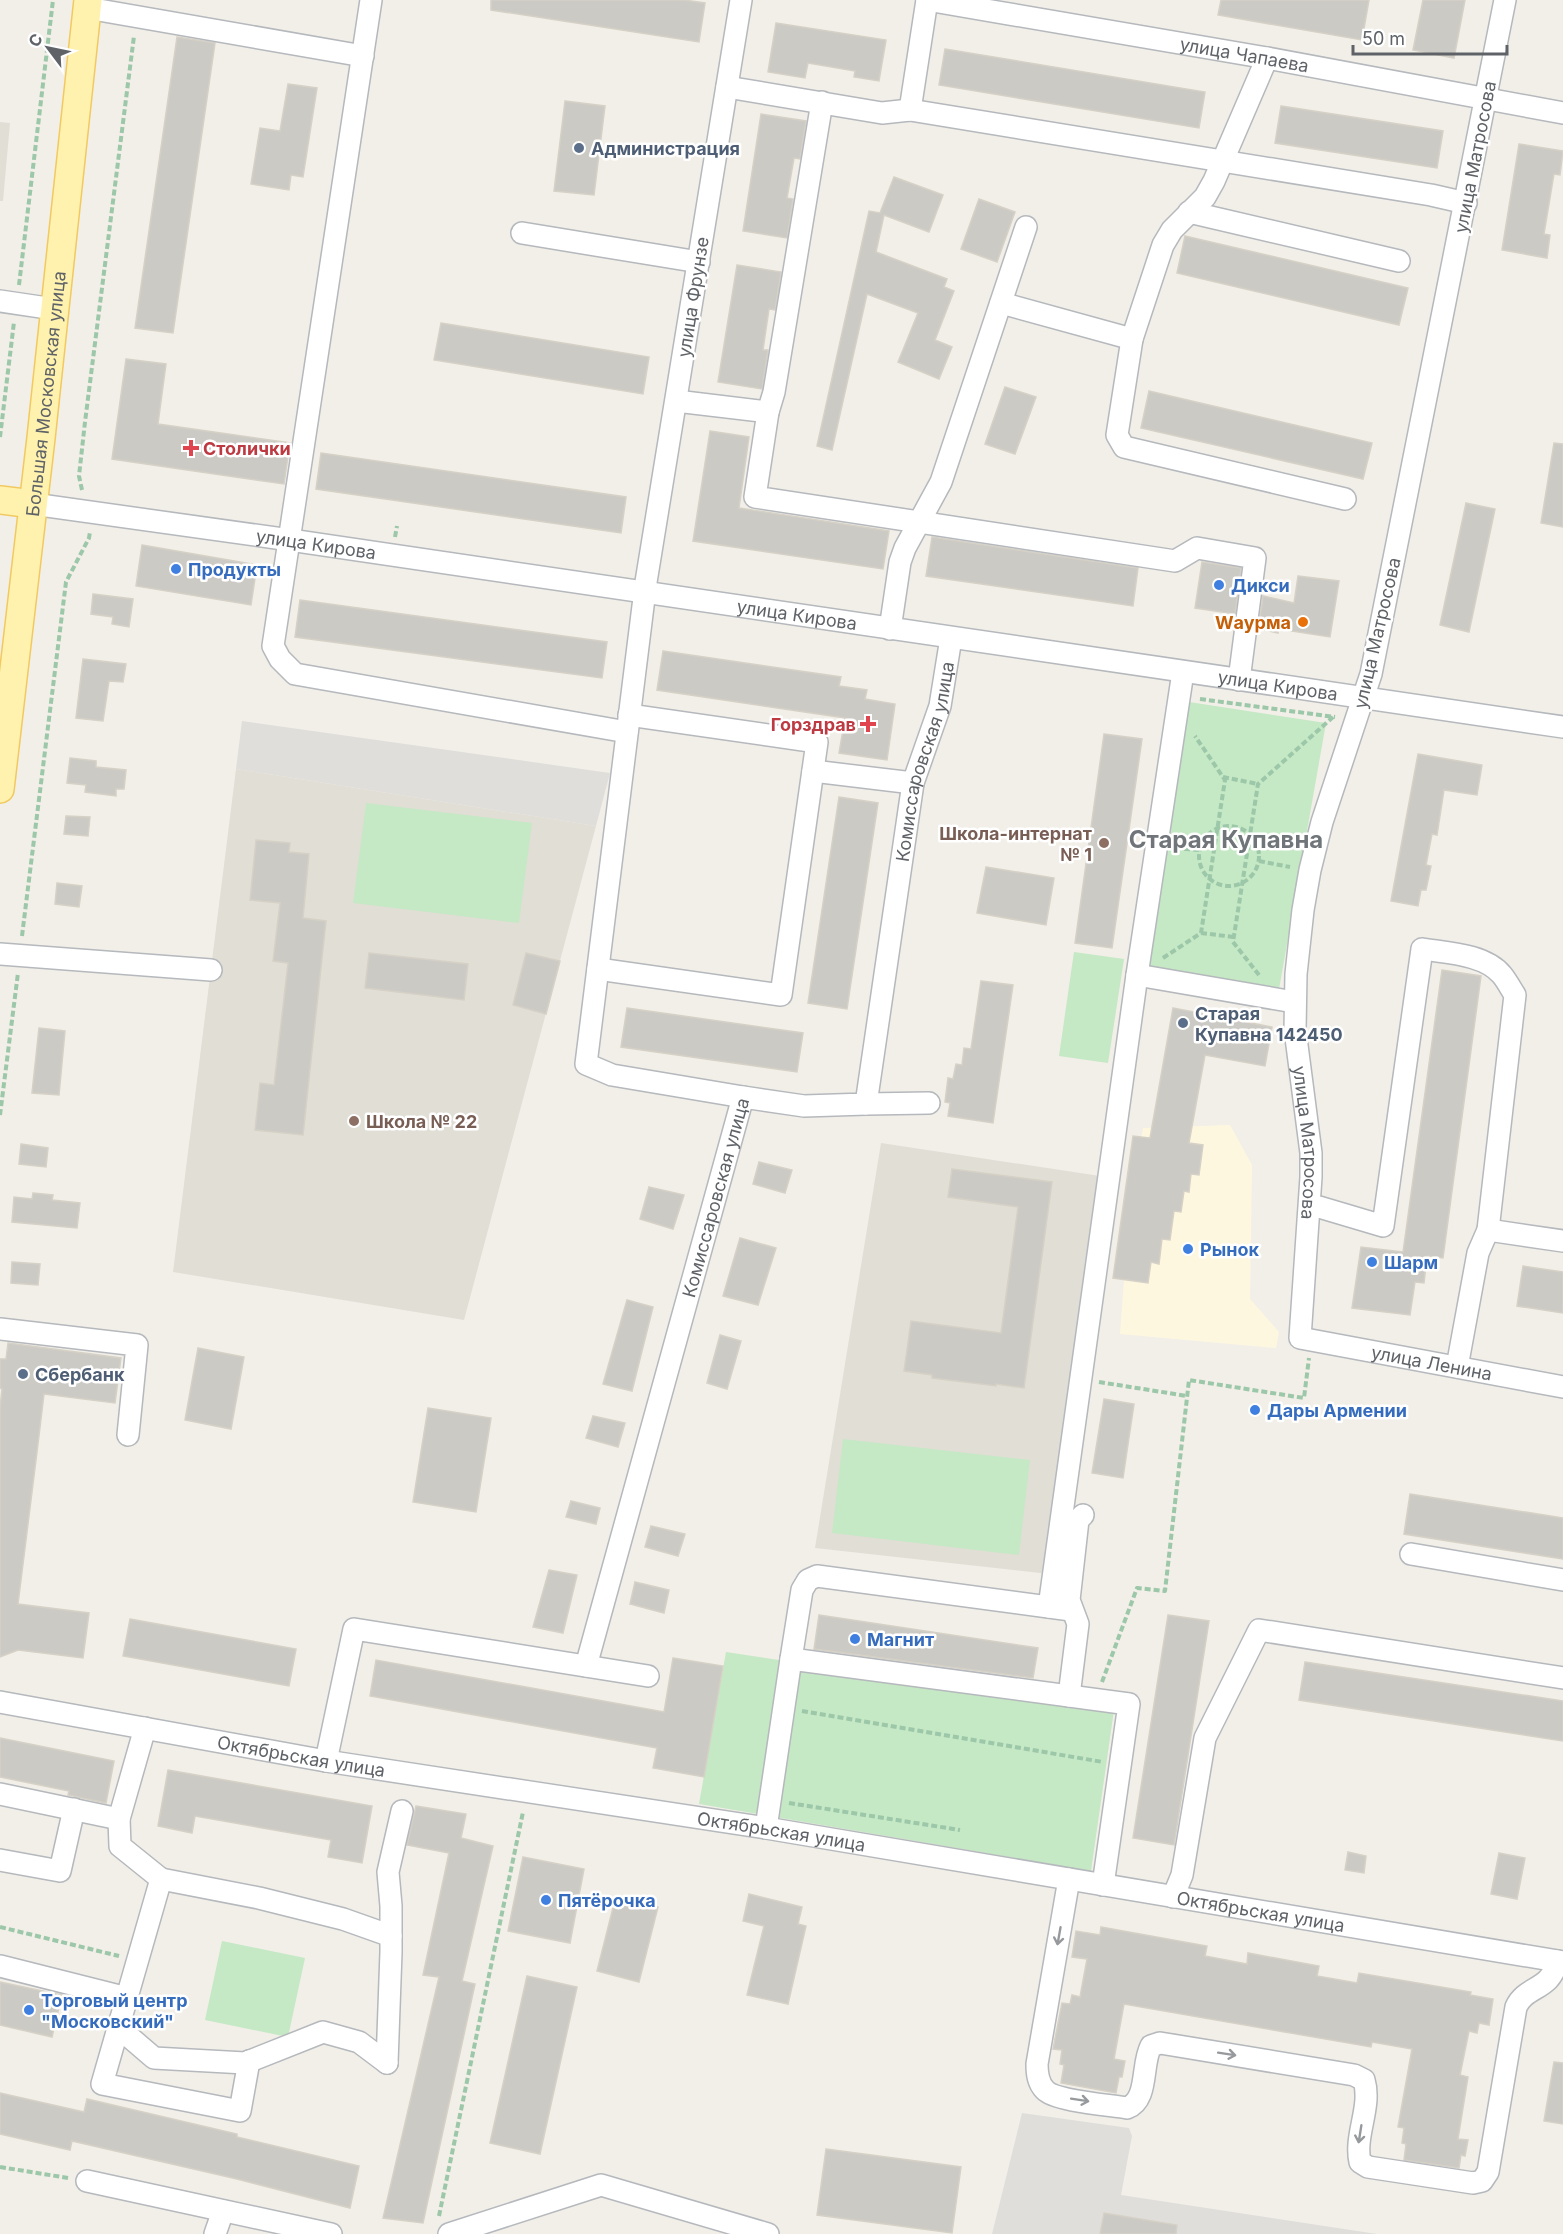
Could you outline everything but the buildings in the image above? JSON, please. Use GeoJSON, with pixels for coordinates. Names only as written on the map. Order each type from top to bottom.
{"type":"FeatureCollection","features":[{"type":"Feature","properties":{"kind":"main road","name":"Большая Московская улица"},"geometry":{"type":"LineString","coordinates":[[0,789],[87,4]]}},
{"type":"Feature","properties":{"kind":"main road"},"geometry":{"type":"LineString","coordinates":[[0,500],[33,504]]}},
{"type":"Feature","properties":{"kind":"street"},"geometry":{"type":"LineString","coordinates":[[371,0],[273,646],[279,659],[295,674],[628,723],[817,742],[781,994],[597,969]]}},
{"type":"Feature","properties":{"kind":"street","name":"улица Фрунзе"},"geometry":{"type":"LineString","coordinates":[[741,0],[645,593],[586,1064],[612,1075],[743,1097]]}},
{"type":"Feature","properties":{"kind":"street"},"geometry":{"type":"LineString","coordinates":[[910,110],[927,0]]}},
{"type":"Feature","properties":{"kind":"street","name":"улица Чапаева"},"geometry":{"type":"LineString","coordinates":[[927,0],[1267,58],[1563,113]]}},
{"type":"Feature","properties":{"kind":"street","name":"улица Матросова"},"geometry":{"type":"LineString","coordinates":[[1306,1339],[1311,1161],[1298,1061],[1286,1001],[1310,870],[1322,822],[1371,674],[1505,0]]}},
{"type":"Feature","properties":{"kind":"street"},"geometry":{"type":"LineString","coordinates":[[87,4],[137,16],[363,56]]}},
{"type":"Feature","properties":{"kind":"street"},"geometry":{"type":"LineString","coordinates":[[1267,58],[1223,162],[1205,197],[1172,230],[1163,245],[1132,339],[1117,435],[1124,447],[1345,499]]}},
{"type":"Feature","properties":{"kind":"street"},"geometry":{"type":"LineString","coordinates":[[727,87],[882,113],[910,110],[1431,195],[1466,203]]}},
{"type":"Feature","properties":{"kind":"street"},"geometry":{"type":"LineString","coordinates":[[822,102],[755,497],[1175,561],[1197,548],[1255,558],[1239,680]]}},
{"type":"Feature","properties":{"kind":"street"},"geometry":{"type":"LineString","coordinates":[[1190,212],[1399,261]]}},
{"type":"Feature","properties":{"kind":"street"},"geometry":{"type":"LineString","coordinates":[[891,629],[900,562],[905,548],[941,482],[1026,227]]}},
{"type":"Feature","properties":{"kind":"street"},"geometry":{"type":"LineString","coordinates":[[522,233],[699,262]]}},
{"type":"Feature","properties":{"kind":"street"},"geometry":{"type":"LineString","coordinates":[[8,303],[54,309]]}},
{"type":"Feature","properties":{"kind":"street"},"geometry":{"type":"LineString","coordinates":[[1000,303],[1132,339]]}},
{"type":"Feature","properties":{"kind":"street"},"geometry":{"type":"LineString","coordinates":[[676,401],[768,412]]}},
{"type":"Feature","properties":{"kind":"street","name":"улица Кирова"},"geometry":{"type":"LineString","coordinates":[[33,504],[1563,727]]}},
{"type":"Feature","properties":{"kind":"street","name":"Комиссаровская улица"},"geometry":{"type":"LineString","coordinates":[[586,1666],[743,1097],[804,1106],[866,1104],[913,783],[940,706],[951,638]]}},
{"type":"Feature","properties":{"kind":"street"},"geometry":{"type":"LineString","coordinates":[[1049,1607],[1137,975],[1184,672]]}},
{"type":"Feature","properties":{"kind":"street"},"geometry":{"type":"LineString","coordinates":[[813,771],[913,783]]}},
{"type":"Feature","properties":{"kind":"street"},"geometry":{"type":"LineString","coordinates":[[1318,1207],[1383,1226],[1422,949],[1464,956],[1485,963],[1501,974],[1515,995],[1488,1230],[1478,1252],[1457,1367]]}},
{"type":"Feature","properties":{"kind":"street"},"geometry":{"type":"LineString","coordinates":[[10,955],[211,970]]}},
{"type":"Feature","properties":{"kind":"street"},"geometry":{"type":"LineString","coordinates":[[1137,975],[1286,1001]]}},
{"type":"Feature","properties":{"kind":"street"},"geometry":{"type":"LineString","coordinates":[[866,1104],[929,1103]]}},
{"type":"Feature","properties":{"kind":"street"},"geometry":{"type":"LineString","coordinates":[[1488,1230],[1563,1241]]}},
{"type":"Feature","properties":{"kind":"street"},"geometry":{"type":"LineString","coordinates":[[0,1329],[137,1346],[128,1435]]}},
{"type":"Feature","properties":{"kind":"street","name":"улица Ленина"},"geometry":{"type":"LineString","coordinates":[[1306,1339],[1563,1387]]}},
{"type":"Feature","properties":{"kind":"street"},"geometry":{"type":"LineString","coordinates":[[1069,1696],[1078,1624],[1069,1600],[1078,1520],[1083,1515]]}},
{"type":"Feature","properties":{"kind":"street"},"geometry":{"type":"LineString","coordinates":[[1411,1554],[1563,1580]]}},
{"type":"Feature","properties":{"kind":"street"},"geometry":{"type":"LineString","coordinates":[[766,1828],[802,1590],[808,1580],[817,1576],[1071,1610]]}},
{"type":"Feature","properties":{"kind":"street"},"geometry":{"type":"LineString","coordinates":[[326,1761],[354,1629],[648,1676]]}},
{"type":"Feature","properties":{"kind":"street"},"geometry":{"type":"LineString","coordinates":[[1173,1897],[1182,1875],[1205,1738],[1258,1630],[1563,1678]]}},
{"type":"Feature","properties":{"kind":"street"},"geometry":{"type":"LineString","coordinates":[[791,1659],[1129,1704],[1103,1885]]}},
{"type":"Feature","properties":{"kind":"street","name":"Октябрьская улица"},"geometry":{"type":"LineString","coordinates":[[0,1702],[326,1761],[766,1828],[1560,1962]]}},
{"type":"Feature","properties":{"kind":"street"},"geometry":{"type":"LineString","coordinates":[[145,1728],[119,1819],[120,1846],[161,1879],[259,1898],[343,1919],[391,1935]]}},
{"type":"Feature","properties":{"kind":"street"},"geometry":{"type":"LineString","coordinates":[[0,1794],[119,1819]]}},
{"type":"Feature","properties":{"kind":"street"},"geometry":{"type":"LineString","coordinates":[[0,1860],[60,1872],[74,1809]]}},
{"type":"Feature","properties":{"kind":"street"},"geometry":{"type":"LineString","coordinates":[[119,2028],[154,2058],[245,2063],[323,2032],[359,2042],[387,2063],[391,1935],[388,1872],[402,1812]]}},
{"type":"Feature","properties":{"kind":"street"},"geometry":{"type":"LineString","coordinates":[[161,1879],[102,2084],[240,2111],[249,2061]]}},
{"type":"Feature","properties":{"kind":"street"},"geometry":{"type":"LineString","coordinates":[[1069,1879],[1037,2064],[1039,2082],[1046,2091],[1059,2097],[1127,2108],[1135,2105],[1140,2096],[1147,2054],[1151,2046],[1160,2043],[1354,2075],[1364,2080],[1367,2091],[1358,2151],[1360,2162],[1368,2167],[1473,2183],[1482,2181],[1488,2172],[1516,2007],[1521,1999],[1553,1975],[1560,1962]]}},
{"type":"Feature","properties":{"kind":"street"},"geometry":{"type":"LineString","coordinates":[[0,1966],[127,1998]]}},
{"type":"Feature","properties":{"kind":"street"},"geometry":{"type":"LineString","coordinates":[[87,2181],[331,2234]]}},
{"type":"Feature","properties":{"kind":"street"},"geometry":{"type":"LineString","coordinates":[[444,2228],[601,2185],[768,2234]]}},
{"type":"Feature","properties":{"kind":"street"},"geometry":{"type":"LineString","coordinates":[[215,2234],[223,2211]]}},
{"type":"Feature","properties":{"kind":"path"},"geometry":{"type":"LineString","coordinates":[[0,437],[8,303],[53,0]]}},
{"type":"Feature","properties":{"kind":"path"},"geometry":{"type":"LineString","coordinates":[[0,1115],[10,955],[66,582],[89,538],[96,500],[82,491],[80,476],[137,16]]}},
{"type":"Feature","properties":{"kind":"path"},"geometry":{"type":"LineString","coordinates":[[1178,703],[1336,717],[1258,784],[1233,942],[1286,1001]]}},
{"type":"Feature","properties":{"kind":"path"},"geometry":{"type":"LineString","coordinates":[[1178,703],[1225,780],[1201,933]]}},
{"type":"Feature","properties":{"kind":"path"},"geometry":{"type":"LineString","coordinates":[[1222,777],[1258,784]]}},
{"type":"Feature","properties":{"kind":"path"},"geometry":{"type":"LineString","coordinates":[[1227,826],[1237,827],[1250,835],[1258,846],[1258,861],[1253,874],[1243,882],[1227,886],[1210,878],[1203,870],[1200,860],[1203,841],[1217,829],[1227,826]]}},
{"type":"Feature","properties":{"kind":"path"},"geometry":{"type":"LineString","coordinates":[[1258,861],[1298,869]]}},
{"type":"Feature","properties":{"kind":"path"},"geometry":{"type":"LineString","coordinates":[[1137,975],[1201,933],[1234,937]]}},
{"type":"Feature","properties":{"kind":"path"},"geometry":{"type":"LineString","coordinates":[[1095,1700],[1137,1588],[1165,1591],[1189,1380],[1304,1398],[1306,1339]]}},
{"type":"Feature","properties":{"kind":"path"},"geometry":{"type":"LineString","coordinates":[[1080,1379],[1187,1396]]}},
{"type":"Feature","properties":{"kind":"path"},"geometry":{"type":"LineString","coordinates":[[784,1708],[1120,1765]]}},
{"type":"Feature","properties":{"kind":"path"},"geometry":{"type":"LineString","coordinates":[[444,2228],[527,1791]]}},
{"type":"Feature","properties":{"kind":"path"},"geometry":{"type":"LineString","coordinates":[[770,1800],[960,1830]]}},
{"type":"Feature","properties":{"kind":"path"},"geometry":{"type":"LineString","coordinates":[[0,1927],[138,1960]]}},
{"type":"Feature","properties":{"kind":"path"},"geometry":{"type":"LineString","coordinates":[[0,2167],[87,2181]]}},
{"type":"Feature","properties":{"kind":"shaded area"},"geometry":{"type":"Polygon","coordinates":[[[0,122],[10,123],[3,201],[0,201],[0,122]]]}},
{"type":"Feature","properties":{"kind":"shaded area"},"geometry":{"type":"Polygon","coordinates":[[[242,721],[610,773],[596,826],[236,769],[242,721]]]}},
{"type":"Feature","properties":{"kind":"shaded area","name":"Школа № 22"},"geometry":{"type":"Polygon","coordinates":[[[236,769],[596,826],[464,1320],[173,1272],[236,769]]]}},
{"type":"Feature","properties":{"kind":"shaded area","name":"Рынок"},"geometry":{"type":"Polygon","coordinates":[[[1230,1125],[1252,1165],[1250,1299],[1279,1332],[1276,1348],[1120,1334],[1130,1200],[1143,1128],[1230,1125]]]}},
{"type":"Feature","properties":{"kind":"shaded area"},"geometry":{"type":"Polygon","coordinates":[[[881,1143],[1100,1176],[1049,1574],[815,1548],[881,1143]]]}},
{"type":"Feature","properties":{"kind":"shaded area"},"geometry":{"type":"Polygon","coordinates":[[[1022,2113],[1129,2128],[1132,2136],[1121,2195],[1377,2234],[992,2234],[1022,2113]]]}},
{"type":"Feature","properties":{"kind":"green space"},"geometry":{"type":"Polygon","coordinates":[[[1189,702],[1326,723],[1278,995],[1148,971],[1189,702]]]}},
{"type":"Feature","properties":{"kind":"green space"},"geometry":{"type":"Polygon","coordinates":[[[366,803],[532,823],[519,923],[353,903],[366,803]]]}},
{"type":"Feature","properties":{"kind":"green space"},"geometry":{"type":"Polygon","coordinates":[[[1074,952],[1124,959],[1108,1063],[1059,1056],[1074,952]]]}},
{"type":"Feature","properties":{"kind":"green space"},"geometry":{"type":"Polygon","coordinates":[[[843,1439],[1030,1460],[1019,1555],[832,1533],[843,1439]]]}},
{"type":"Feature","properties":{"kind":"green space"},"geometry":{"type":"Polygon","coordinates":[[[726,1652],[1114,1710],[1091,1871],[699,1804],[726,1652]]]}},
{"type":"Feature","properties":{"kind":"green space"},"geometry":{"type":"Polygon","coordinates":[[[222,1941],[305,1958],[288,2037],[205,2020],[222,1941]]]}},
{"type":"Feature","properties":{"kind":"place","name":"Администрация"},"geometry":{"type":"Point","coordinates":[579,148]}},
{"type":"Feature","properties":{"kind":"place","name":"Столички"},"geometry":{"type":"Point","coordinates":[191,448]}},
{"type":"Feature","properties":{"kind":"place","name":"Продукты"},"geometry":{"type":"Point","coordinates":[176,569]}},
{"type":"Feature","properties":{"kind":"place","name":"Дикси"},"geometry":{"type":"Point","coordinates":[1219,585]}},
{"type":"Feature","properties":{"kind":"place","name":"Wаурма"},"geometry":{"type":"Point","coordinates":[1303,622]}},
{"type":"Feature","properties":{"kind":"place","name":"Горздрав"},"geometry":{"type":"Point","coordinates":[868,724]}},
{"type":"Feature","properties":{"kind":"place","name":"Школа-интернат № 1"},"geometry":{"type":"Point","coordinates":[1104,843]}},
{"type":"Feature","properties":{"kind":"place","name":"Старая Купавна 142450"},"geometry":{"type":"Point","coordinates":[1183,1023]}},
{"type":"Feature","properties":{"kind":"place","name":"Школа № 22"},"geometry":{"type":"Point","coordinates":[354,1121]}},
{"type":"Feature","properties":{"kind":"place","name":"Рынок"},"geometry":{"type":"Point","coordinates":[1188,1249]}},
{"type":"Feature","properties":{"kind":"place","name":"Шарм"},"geometry":{"type":"Point","coordinates":[1372,1262]}},
{"type":"Feature","properties":{"kind":"place","name":"Сбербанк"},"geometry":{"type":"Point","coordinates":[23,1374]}},
{"type":"Feature","properties":{"kind":"place","name":"Дары Армении"},"geometry":{"type":"Point","coordinates":[1255,1410]}},
{"type":"Feature","properties":{"kind":"place","name":"Магнит"},"geometry":{"type":"Point","coordinates":[855,1639]}},
{"type":"Feature","properties":{"kind":"place","name":"Пятёрочка"},"geometry":{"type":"Point","coordinates":[546,1900]}},
{"type":"Feature","properties":{"kind":"place","name":"Торговый центр \"Московский\""},"geometry":{"type":"Point","coordinates":[29,2010]}},
{"type":"Feature","properties":{"kind":"district","name":"Старая Купавна"},"geometry":{"type":"Point","coordinates":[1226,839]}}]}
